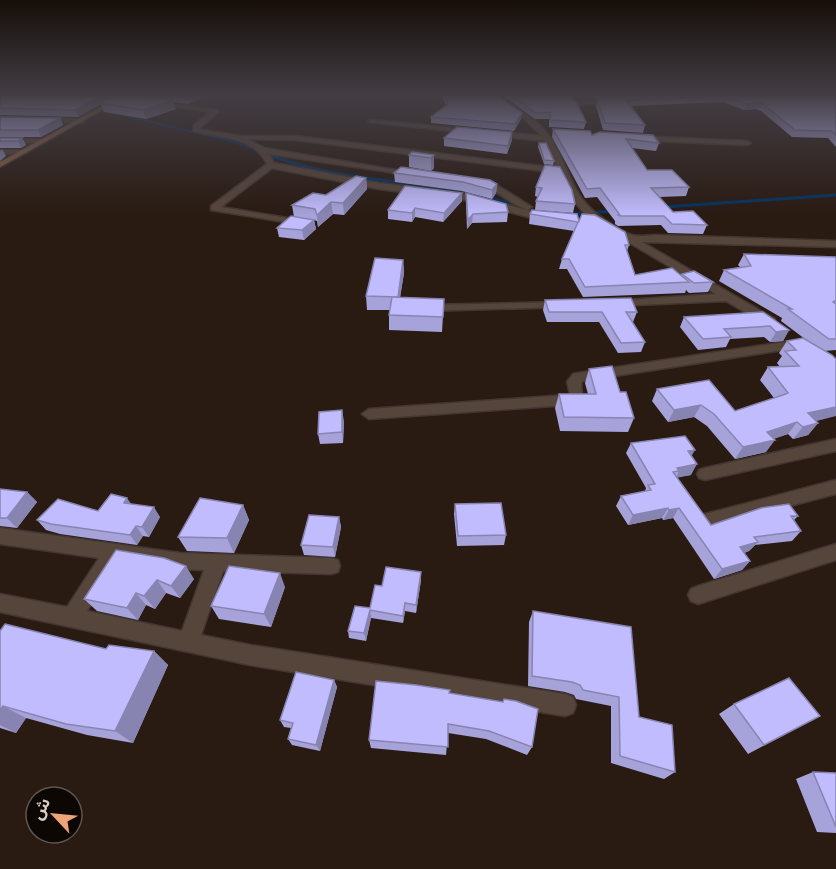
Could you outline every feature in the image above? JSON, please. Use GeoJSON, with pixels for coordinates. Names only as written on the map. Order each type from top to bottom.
{"type":"FeatureCollection","features":[{"type":"Feature","properties":{"kind":"street"},"geometry":{"type":"LineString","coordinates":[[2,162],[56,135]]}},
{"type":"Feature","properties":{"kind":"street"},"geometry":{"type":"LineString","coordinates":[[219,135],[256,144],[271,165],[379,186],[462,196],[528,214],[557,214],[530,208],[496,186],[474,181]]}},
{"type":"Feature","properties":{"kind":"street"},"geometry":{"type":"LineString","coordinates":[[369,414],[567,400],[577,395],[574,382],[578,377],[802,347],[774,324],[730,297],[585,215],[566,182],[549,135],[543,135]]}},
{"type":"Feature","properties":{"kind":"street"},"geometry":{"type":"LineString","coordinates":[[225,136],[296,138],[562,171]]}},
{"type":"Feature","properties":{"kind":"street"},"geometry":{"type":"LineString","coordinates":[[630,137],[747,143]]}},
{"type":"Feature","properties":{"kind":"street"},"geometry":{"type":"LineString","coordinates":[[0,141],[43,141]]}},
{"type":"Feature","properties":{"kind":"street"},"geometry":{"type":"LineString","coordinates":[[261,150],[429,175]]}},
{"type":"Feature","properties":{"kind":"street"},"geometry":{"type":"LineString","coordinates":[[0,152],[24,152]]}},
{"type":"Feature","properties":{"kind":"street"},"geometry":{"type":"LineString","coordinates":[[271,165],[214,208],[313,225]]}},
{"type":"Feature","properties":{"kind":"street"},"geometry":{"type":"LineString","coordinates":[[631,240],[656,238],[836,244]]}},
{"type":"Feature","properties":{"kind":"street"},"geometry":{"type":"LineString","coordinates":[[599,304],[730,297]]}},
{"type":"Feature","properties":{"kind":"street"},"geometry":{"type":"LineString","coordinates":[[418,308],[577,305]]}},
{"type":"Feature","properties":{"kind":"street"},"geometry":{"type":"LineString","coordinates":[[705,474],[836,445]]}},
{"type":"Feature","properties":{"kind":"street"},"geometry":{"type":"LineString","coordinates":[[705,521],[836,487]]}},
{"type":"Feature","properties":{"kind":"street"},"geometry":{"type":"LineString","coordinates":[[0,536],[180,561],[331,566]]}},
{"type":"Feature","properties":{"kind":"street"},"geometry":{"type":"LineString","coordinates":[[72,618],[113,552]]}},
{"type":"Feature","properties":{"kind":"street"},"geometry":{"type":"LineString","coordinates":[[698,595],[836,552]]}},
{"type":"Feature","properties":{"kind":"street"},"geometry":{"type":"LineString","coordinates":[[188,643],[216,563]]}},
{"type":"Feature","properties":{"kind":"street"},"geometry":{"type":"LineString","coordinates":[[0,603],[250,655],[564,705]]}},
{"type":"Feature","properties":{"kind":"building"},"geometry":{"type":"Polygon","coordinates":[[[448,135],[511,135],[508,146],[444,138],[448,135]]]}},
{"type":"Feature","properties":{"kind":"building"},"geometry":{"type":"Polygon","coordinates":[[[556,135],[653,135],[659,143],[626,139],[647,170],[672,170],[689,187],[651,188],[673,212],[693,211],[707,225],[672,224],[664,216],[617,215],[620,215],[600,188],[587,189],[556,135]]]}},
{"type":"Feature","properties":{"kind":"building"},"geometry":{"type":"Polygon","coordinates":[[[0,138],[22,138],[18,141],[0,141],[0,138]]]}},
{"type":"Feature","properties":{"kind":"building"},"geometry":{"type":"Polygon","coordinates":[[[539,143],[546,143],[554,161],[544,160],[539,143]]]}},
{"type":"Feature","properties":{"kind":"building"},"geometry":{"type":"Polygon","coordinates":[[[412,152],[434,155],[431,158],[409,155],[412,152]]]}},
{"type":"Feature","properties":{"kind":"building"},"geometry":{"type":"Polygon","coordinates":[[[545,165],[560,167],[572,190],[575,204],[536,201],[542,188],[536,187],[545,165]]]}},
{"type":"Feature","properties":{"kind":"building"},"geometry":{"type":"Polygon","coordinates":[[[401,167],[490,180],[497,184],[492,190],[463,182],[394,173],[401,167]]]}},
{"type":"Feature","properties":{"kind":"building"},"geometry":{"type":"Polygon","coordinates":[[[356,176],[366,178],[343,203],[331,202],[317,215],[315,209],[292,205],[313,193],[326,195],[356,176]]]}},
{"type":"Feature","properties":{"kind":"building"},"geometry":{"type":"Polygon","coordinates":[[[405,186],[462,193],[444,213],[415,208],[412,213],[388,210],[405,186]]]}},
{"type":"Feature","properties":{"kind":"building"},"geometry":{"type":"Polygon","coordinates":[[[466,193],[506,204],[508,212],[473,214],[468,220],[466,193]]]}},
{"type":"Feature","properties":{"kind":"building"},"geometry":{"type":"Polygon","coordinates":[[[532,210],[577,214],[579,221],[582,214],[595,215],[625,232],[629,245],[625,245],[635,275],[672,268],[689,282],[585,287],[569,259],[562,259],[578,222],[530,214],[532,210]]]}},
{"type":"Feature","properties":{"kind":"building"},"geometry":{"type":"Polygon","coordinates":[[[291,216],[314,220],[302,230],[277,228],[291,216]]]}},
{"type":"Feature","properties":{"kind":"building"},"geometry":{"type":"Polygon","coordinates":[[[744,254],[836,257],[836,300],[833,302],[836,304],[836,339],[829,339],[788,309],[792,309],[724,270],[751,266],[744,254]]]}},
{"type":"Feature","properties":{"kind":"building"},"geometry":{"type":"Polygon","coordinates":[[[375,258],[403,260],[398,297],[366,296],[375,258]]]}},
{"type":"Feature","properties":{"kind":"building"},"geometry":{"type":"Polygon","coordinates":[[[694,271],[713,282],[694,283],[682,274],[694,271]]]}},
{"type":"Feature","properties":{"kind":"building"},"geometry":{"type":"Polygon","coordinates":[[[392,297],[444,299],[443,317],[389,315],[392,297]]]}},
{"type":"Feature","properties":{"kind":"building"},"geometry":{"type":"Polygon","coordinates":[[[631,298],[637,312],[626,312],[645,342],[621,343],[602,312],[549,312],[545,300],[631,298]]]}},
{"type":"Feature","properties":{"kind":"building"},"geometry":{"type":"Polygon","coordinates":[[[763,312],[789,330],[776,332],[770,326],[724,329],[731,337],[703,339],[684,317],[763,312]]]}},
{"type":"Feature","properties":{"kind":"building"},"geometry":{"type":"Polygon","coordinates":[[[803,338],[836,359],[836,407],[808,413],[818,423],[803,427],[797,422],[767,432],[775,440],[743,447],[714,414],[701,405],[674,410],[657,389],[709,380],[735,411],[783,395],[788,393],[768,367],[799,366],[785,351],[796,350],[787,341],[803,338]]]}},
{"type":"Feature","properties":{"kind":"building"},"geometry":{"type":"Polygon","coordinates":[[[612,366],[620,392],[626,392],[634,418],[564,417],[559,394],[596,394],[589,369],[612,366]]]}},
{"type":"Feature","properties":{"kind":"building"},"geometry":{"type":"Polygon","coordinates":[[[342,410],[342,432],[318,434],[319,412],[342,410]]]}},
{"type":"Feature","properties":{"kind":"building"},"geometry":{"type":"Polygon","coordinates":[[[685,436],[695,450],[688,451],[697,464],[677,468],[679,471],[673,472],[711,525],[761,508],[789,504],[798,516],[791,516],[801,531],[754,537],[758,542],[740,547],[750,561],[722,569],[679,508],[633,515],[621,496],[651,490],[648,485],[655,484],[631,443],[685,436]]]}},
{"type":"Feature","properties":{"kind":"building"},"geometry":{"type":"Polygon","coordinates":[[[0,489],[27,492],[7,518],[0,518],[0,489]]]}},
{"type":"Feature","properties":{"kind":"building"},"geometry":{"type":"Polygon","coordinates":[[[111,494],[127,498],[124,503],[154,507],[142,527],[136,526],[130,535],[37,520],[58,499],[98,511],[111,494]]]}},
{"type":"Feature","properties":{"kind":"building"},"geometry":{"type":"Polygon","coordinates":[[[200,498],[243,505],[227,538],[178,537],[200,498]]]}},
{"type":"Feature","properties":{"kind":"building"},"geometry":{"type":"Polygon","coordinates":[[[501,503],[506,535],[458,536],[455,504],[501,503]]]}},
{"type":"Feature","properties":{"kind":"building"},"geometry":{"type":"Polygon","coordinates":[[[309,515],[339,517],[333,547],[301,545],[309,515]]]}},
{"type":"Feature","properties":{"kind":"building"},"geometry":{"type":"Polygon","coordinates":[[[116,550],[164,558],[186,566],[171,586],[157,580],[144,596],[136,593],[127,608],[84,599],[116,550]]]}},
{"type":"Feature","properties":{"kind":"building"},"geometry":{"type":"Polygon","coordinates":[[[229,566],[280,573],[264,614],[211,606],[229,566]]]}},
{"type":"Feature","properties":{"kind":"building"},"geometry":{"type":"Polygon","coordinates":[[[386,567],[421,572],[416,605],[405,603],[403,616],[370,610],[364,633],[348,631],[355,606],[370,608],[375,585],[382,586],[386,567]]]}},
{"type":"Feature","properties":{"kind":"building"},"geometry":{"type":"Polygon","coordinates":[[[533,611],[631,627],[639,717],[672,725],[675,772],[620,756],[619,697],[583,690],[580,685],[572,682],[532,676],[533,611]]]}},
{"type":"Feature","properties":{"kind":"building"},"geometry":{"type":"Polygon","coordinates":[[[5,624],[106,649],[109,645],[154,651],[115,731],[66,724],[3,706],[0,710],[0,631],[5,624]]]}},
{"type":"Feature","properties":{"kind":"building"},"geometry":{"type":"Polygon","coordinates":[[[296,672],[334,680],[316,745],[288,739],[293,723],[280,720],[296,672]]]}},
{"type":"Feature","properties":{"kind":"building"},"geometry":{"type":"Polygon","coordinates":[[[789,678],[820,716],[764,745],[734,704],[789,678]]]}},
{"type":"Feature","properties":{"kind":"building"},"geometry":{"type":"Polygon","coordinates":[[[376,681],[450,690],[449,693],[503,702],[504,699],[516,701],[538,709],[532,747],[489,731],[448,724],[448,747],[369,740],[376,681]]]}},
{"type":"Feature","properties":{"kind":"building"},"geometry":{"type":"Polygon","coordinates":[[[813,772],[836,773],[836,827],[813,772]]]}},
{"type":"Feature","properties":{"kind":"waterway"},"geometry":{"type":"LineString","coordinates":[[203,135],[237,143],[276,158]]}},
{"type":"Feature","properties":{"kind":"waterway"},"geometry":{"type":"LineString","coordinates":[[272,156],[315,169],[472,193],[538,213]]}},
{"type":"Feature","properties":{"kind":"waterway"},"geometry":{"type":"LineString","coordinates":[[664,207],[836,195]]}},
{"type":"Feature","properties":{"kind":"waterway"},"geometry":{"type":"LineString","coordinates":[[572,214],[613,211]]}}]}
